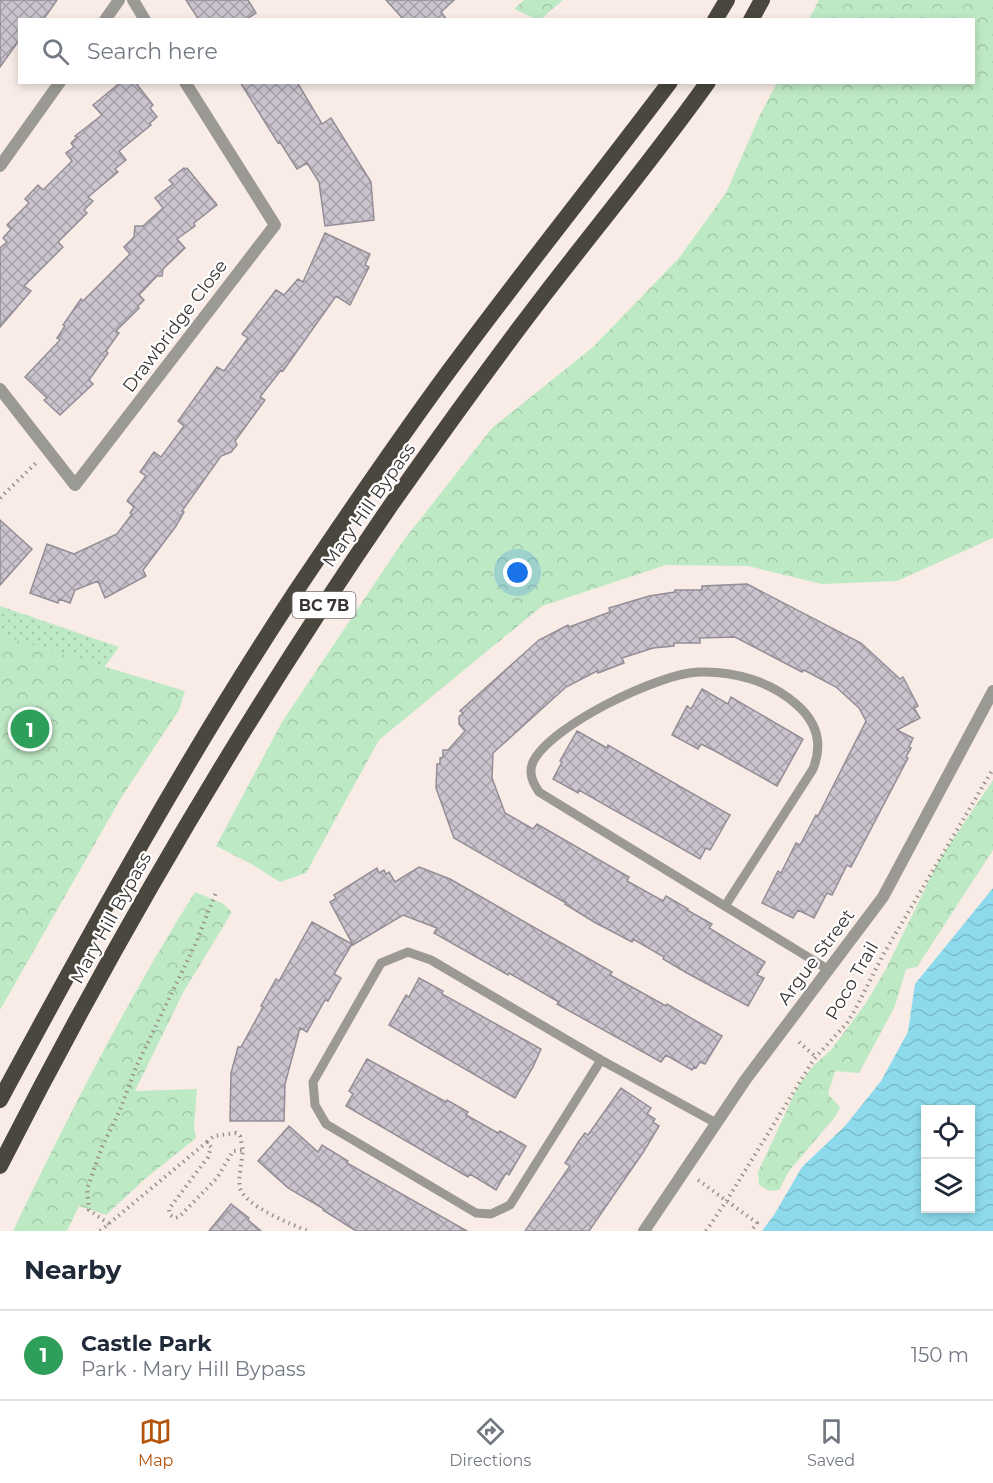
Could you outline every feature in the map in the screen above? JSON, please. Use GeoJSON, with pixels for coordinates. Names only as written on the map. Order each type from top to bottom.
{"type":"FeatureCollection","features":[{"type":"Feature","properties":{"kind":"highway"},"geometry":{"type":"LineString","coordinates":[[716,18],[727,0]]}},
{"type":"Feature","properties":{"kind":"highway"},"geometry":{"type":"LineString","coordinates":[[752,18],[762,0]]}},
{"type":"Feature","properties":{"kind":"highway","name":"Mary Hill Bypass"},"geometry":{"type":"LineString","coordinates":[[0,1100],[92,927],[137,848],[296,592],[446,375],[668,84]]}},
{"type":"Feature","properties":{"kind":"highway","name":"Mary Hill Bypass"},"geometry":{"type":"LineString","coordinates":[[0,1166],[58,1054],[185,826],[320,610],[392,504],[500,353],[706,84]]}},
{"type":"Feature","properties":{"kind":"street"},"geometry":{"type":"LineString","coordinates":[[106,18],[119,0]]}},
{"type":"Feature","properties":{"kind":"street"},"geometry":{"type":"LineString","coordinates":[[133,0],[144,18]]}},
{"type":"Feature","properties":{"kind":"street"},"geometry":{"type":"LineString","coordinates":[[0,166],[59,84]]}},
{"type":"Feature","properties":{"kind":"street","name":"Drawbridge Close"},"geometry":{"type":"LineString","coordinates":[[0,389],[75,485],[275,225],[186,84]]}},
{"type":"Feature","properties":{"kind":"street","name":"Argue Street"},"geometry":{"type":"LineString","coordinates":[[644,1231],[752,1071],[878,906],[993,691]]}},
{"type":"Feature","properties":{"kind":"lane"},"geometry":{"type":"LineString","coordinates":[[725,906],[813,769],[819,753],[817,734],[808,714],[781,691],[738,675],[697,672],[657,682],[612,702],[567,728],[542,749],[532,764],[532,780],[538,792],[829,970]]}},
{"type":"Feature","properties":{"kind":"lane"},"geometry":{"type":"LineString","coordinates":[[601,1060],[510,1204],[491,1214],[476,1213],[326,1124],[315,1105],[313,1082],[381,963],[408,952],[431,960],[601,1060],[716,1123]]}},
{"type":"Feature","properties":{"kind":"path"},"geometry":{"type":"LineString","coordinates":[[0,498],[48,451]]}},
{"type":"Feature","properties":{"kind":"path","name":"Poco Trail"},"geometry":{"type":"LineString","coordinates":[[706,1231],[816,1056],[847,1023],[883,955],[993,769]]}},
{"type":"Feature","properties":{"kind":"path"},"geometry":{"type":"LineString","coordinates":[[109,1224],[89,1210],[87,1189],[136,1067],[195,945],[217,890]]}},
{"type":"Feature","properties":{"kind":"path"},"geometry":{"type":"LineString","coordinates":[[799,1042],[816,1056]]}},
{"type":"Feature","properties":{"kind":"path"},"geometry":{"type":"LineString","coordinates":[[100,1231],[214,1136],[236,1133],[240,1136],[243,1150],[240,1185],[243,1194],[268,1214],[308,1231]]}},
{"type":"Feature","properties":{"kind":"path"},"geometry":{"type":"LineString","coordinates":[[207,1142],[211,1147],[205,1163],[169,1209],[170,1215],[175,1218],[179,1217],[217,1178],[233,1151],[243,1150]]}},
{"type":"Feature","properties":{"kind":"path"},"geometry":{"type":"LineString","coordinates":[[693,1177],[757,1223],[751,1231]]}},
{"type":"Feature","properties":{"kind":"green space"},"geometry":{"type":"Polygon","coordinates":[[[524,0],[563,0],[542,18],[534,18],[514,9],[524,0]]]}},
{"type":"Feature","properties":{"kind":"green space"},"geometry":{"type":"Polygon","coordinates":[[[819,0],[993,0],[993,538],[897,581],[822,584],[748,566],[666,565],[542,606],[379,740],[306,873],[280,882],[216,846],[282,722],[403,541],[492,428],[593,347],[679,258],[726,193],[760,115],[776,84],[975,84],[975,18],[810,18],[819,0]]]}},
{"type":"Feature","properties":{"kind":"green space"},"geometry":{"type":"Polygon","coordinates":[[[0,606],[119,647],[0,810],[0,606]]]}},
{"type":"Feature","properties":{"kind":"green space"},"geometry":{"type":"Polygon","coordinates":[[[0,635],[185,691],[179,710],[121,798],[0,1010],[0,635]]]}},
{"type":"Feature","properties":{"kind":"green space"},"geometry":{"type":"Polygon","coordinates":[[[993,780],[993,850],[917,967],[906,969],[895,1006],[859,1073],[835,1071],[828,1094],[840,1107],[835,1117],[789,1171],[779,1190],[770,1191],[759,1185],[758,1172],[798,1086],[814,1065],[831,1050],[866,1003],[886,969],[939,860],[993,780]]]}},
{"type":"Feature","properties":{"kind":"green space"},"geometry":{"type":"Polygon","coordinates":[[[195,892],[222,903],[232,912],[184,991],[135,1091],[197,1089],[194,1128],[196,1138],[145,1179],[106,1215],[79,1206],[67,1231],[13,1231],[99,1059],[195,892]]]}},
{"type":"Feature","properties":{"kind":"water"},"geometry":{"type":"Polygon","coordinates":[[[993,888],[993,1231],[762,1231],[802,1167],[845,1126],[881,1081],[908,1032],[915,984],[993,888]]]}},
{"type":"Feature","properties":{"kind":"building"},"geometry":{"type":"Polygon","coordinates":[[[0,0],[57,0],[44,18],[18,18],[18,42],[0,67],[0,0]]]}},
{"type":"Feature","properties":{"kind":"building"},"geometry":{"type":"Polygon","coordinates":[[[186,0],[248,0],[256,13],[248,18],[198,18],[186,0]]]}},
{"type":"Feature","properties":{"kind":"building"},"geometry":{"type":"Polygon","coordinates":[[[386,0],[454,0],[441,12],[446,18],[402,18],[386,0]]]}},
{"type":"Feature","properties":{"kind":"building"},"geometry":{"type":"Polygon","coordinates":[[[119,84],[137,84],[153,105],[150,108],[157,117],[150,123],[151,125],[119,151],[126,160],[115,169],[118,172],[88,197],[93,201],[84,210],[87,213],[58,242],[63,247],[24,286],[31,291],[0,327],[0,248],[7,242],[3,238],[11,229],[7,225],[29,203],[25,199],[38,185],[43,190],[72,161],[66,153],[74,147],[71,143],[77,137],[75,136],[102,115],[93,105],[119,84]]]}},
{"type":"Feature","properties":{"kind":"building"},"geometry":{"type":"Polygon","coordinates":[[[241,84],[298,84],[322,124],[331,118],[371,182],[374,220],[325,226],[319,182],[307,163],[297,169],[280,142],[278,143],[241,84]]]}},
{"type":"Feature","properties":{"kind":"building"},"geometry":{"type":"Polygon","coordinates":[[[184,168],[185,170],[187,168],[217,205],[177,239],[185,248],[163,269],[162,276],[157,276],[139,295],[144,300],[116,331],[119,333],[106,351],[108,353],[89,380],[93,384],[60,415],[44,400],[47,398],[25,377],[60,340],[57,338],[65,326],[63,325],[81,299],[83,301],[130,254],[124,247],[134,237],[135,226],[143,226],[163,208],[155,198],[173,184],[169,180],[184,168]]]}},
{"type":"Feature","properties":{"kind":"building"},"geometry":{"type":"Polygon","coordinates":[[[325,233],[370,254],[365,265],[369,267],[350,305],[336,296],[283,371],[281,370],[260,397],[265,400],[235,441],[237,445],[231,452],[221,456],[182,511],[184,512],[176,526],[143,570],[146,576],[105,598],[98,581],[75,590],[70,603],[59,599],[58,603],[30,593],[47,544],[74,554],[117,534],[132,514],[130,513],[134,507],[127,501],[146,476],[140,472],[154,452],[161,457],[184,426],[178,421],[217,367],[224,371],[248,338],[242,334],[276,290],[284,295],[298,279],[303,282],[325,233]]]}},
{"type":"Feature","properties":{"kind":"building"},"geometry":{"type":"Polygon","coordinates":[[[0,520],[32,549],[0,585],[0,520]]]}},
{"type":"Feature","properties":{"kind":"building"},"geometry":{"type":"Polygon","coordinates":[[[747,584],[861,643],[900,679],[903,677],[918,706],[914,708],[920,718],[897,730],[913,738],[906,757],[908,758],[851,867],[847,865],[832,895],[827,893],[814,918],[798,910],[793,918],[762,903],[778,871],[781,873],[796,843],[800,845],[816,815],[818,816],[866,721],[859,708],[836,687],[735,637],[700,638],[700,643],[674,643],[674,646],[653,648],[622,658],[624,663],[598,673],[597,671],[566,687],[493,753],[492,778],[505,813],[533,829],[537,824],[629,877],[627,881],[663,901],[666,896],[712,924],[709,928],[765,962],[757,975],[764,978],[748,1006],[687,973],[633,939],[632,942],[594,922],[566,903],[454,838],[436,788],[437,764],[440,764],[440,758],[443,757],[443,750],[448,750],[465,731],[459,724],[459,717],[463,713],[460,711],[539,640],[568,625],[569,627],[610,612],[609,608],[649,596],[675,592],[675,590],[702,590],[702,586],[747,584]]]}},
{"type":"Feature","properties":{"kind":"building"},"geometry":{"type":"Polygon","coordinates":[[[702,689],[728,704],[731,697],[803,739],[777,786],[701,744],[698,749],[672,735],[687,706],[691,709],[702,689]]]}},
{"type":"Feature","properties":{"kind":"building"},"geometry":{"type":"Polygon","coordinates":[[[577,731],[607,748],[608,745],[730,815],[710,850],[706,848],[700,859],[579,790],[578,793],[553,779],[577,731]]]}},
{"type":"Feature","properties":{"kind":"building"},"geometry":{"type":"Polygon","coordinates":[[[419,867],[450,879],[612,972],[610,975],[722,1036],[705,1064],[700,1062],[692,1070],[666,1055],[661,1062],[557,1004],[559,1002],[509,973],[508,975],[434,933],[437,928],[403,915],[353,945],[330,902],[336,898],[334,895],[377,868],[379,873],[384,870],[386,874],[389,872],[395,882],[419,867]]]}},
{"type":"Feature","properties":{"kind":"building"},"geometry":{"type":"Polygon","coordinates":[[[312,922],[352,944],[334,974],[341,978],[328,1001],[325,1000],[307,1032],[300,1028],[285,1084],[284,1121],[230,1121],[231,1073],[238,1047],[241,1047],[276,979],[279,981],[312,922]]]}},
{"type":"Feature","properties":{"kind":"building"},"geometry":{"type":"Polygon","coordinates":[[[419,978],[443,991],[442,994],[541,1049],[515,1098],[389,1025],[406,995],[409,997],[419,978]]]}},
{"type":"Feature","properties":{"kind":"building"},"geometry":{"type":"Polygon","coordinates":[[[367,1059],[446,1102],[447,1100],[468,1112],[466,1115],[526,1146],[509,1175],[506,1173],[496,1190],[470,1174],[468,1177],[346,1106],[353,1094],[349,1091],[367,1059]]]}},
{"type":"Feature","properties":{"kind":"building"},"geometry":{"type":"Polygon","coordinates":[[[621,1088],[651,1108],[647,1114],[655,1119],[653,1122],[659,1126],[644,1151],[589,1231],[525,1231],[570,1166],[565,1163],[579,1141],[585,1133],[588,1135],[621,1088]]]}},
{"type":"Feature","properties":{"kind":"building"},"geometry":{"type":"Polygon","coordinates":[[[289,1126],[318,1152],[322,1145],[348,1161],[347,1163],[467,1231],[356,1231],[288,1188],[258,1161],[289,1126]]]}},
{"type":"Feature","properties":{"kind":"building"},"geometry":{"type":"Polygon","coordinates":[[[231,1204],[249,1218],[248,1220],[261,1231],[209,1231],[231,1204]]]}},
{"type":"Feature","properties":{"kind":"place","name":"Castle Park"},"geometry":{"type":"Point","coordinates":[30,729]}}]}
